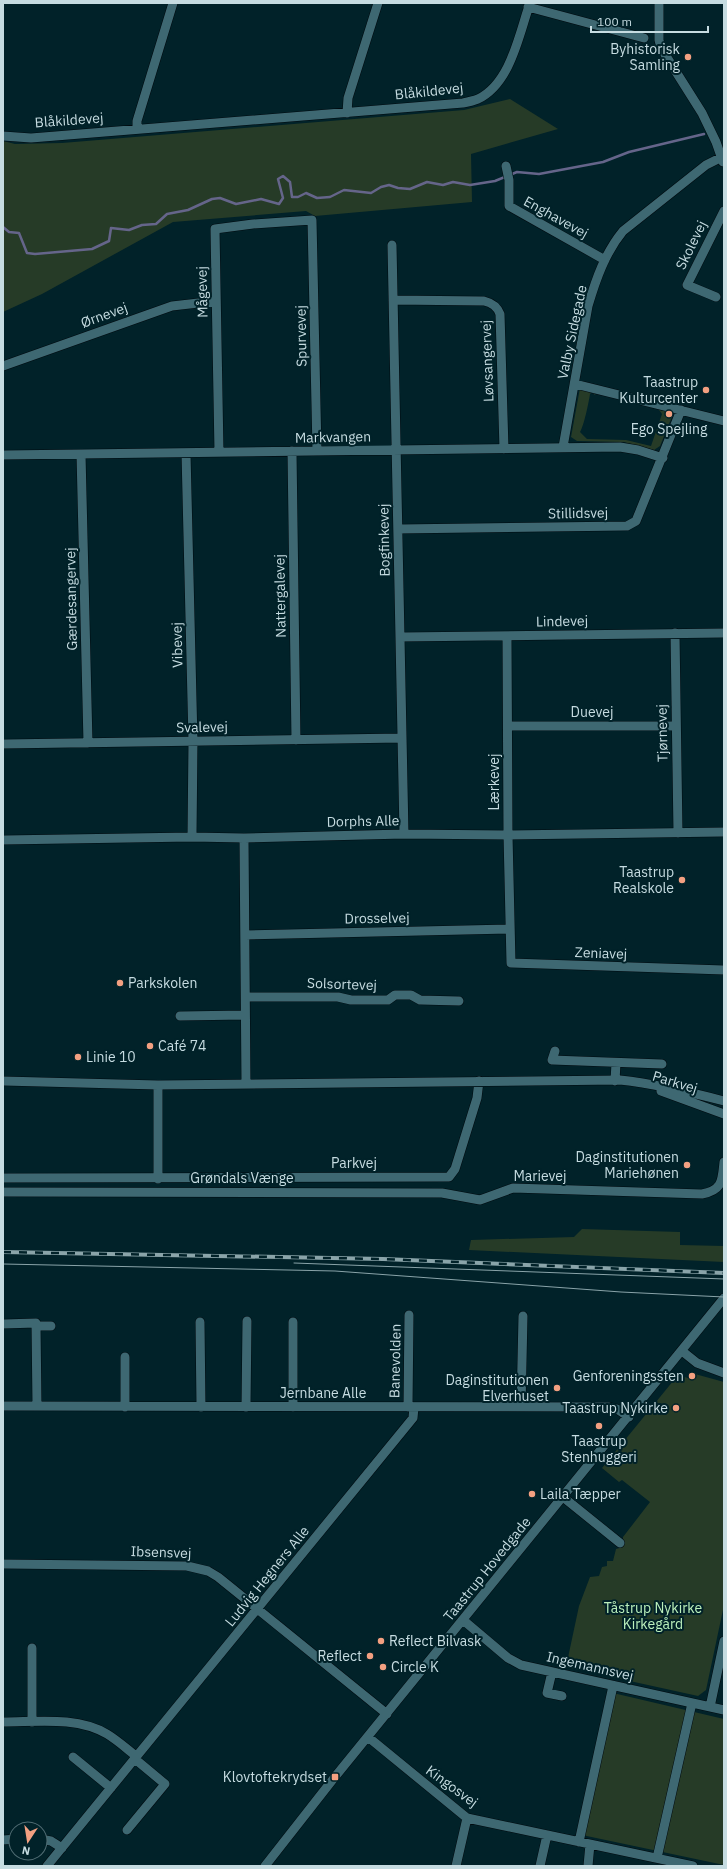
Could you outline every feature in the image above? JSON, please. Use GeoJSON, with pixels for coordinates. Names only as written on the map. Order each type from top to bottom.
{"type":"FeatureCollection","features":[{"type":"Feature","properties":{"kind":"street"},"geometry":{"type":"LineString","coordinates":[[137,129],[137,120],[173,3]]}},
{"type":"Feature","properties":{"kind":"street"},"geometry":{"type":"LineString","coordinates":[[347,113],[348,98],[378,3]]}},
{"type":"Feature","properties":{"kind":"street"},"geometry":{"type":"LineString","coordinates":[[659,3],[659,40],[661,48],[702,113],[723,160]]}},
{"type":"Feature","properties":{"kind":"street","name":"Blåkildevej"},"geometry":{"type":"LineString","coordinates":[[3,136],[32,138],[463,103],[478,99],[502,79],[510,64],[529,5],[644,38]]}},
{"type":"Feature","properties":{"kind":"street","name":"Valby Sidegade"},"geometry":{"type":"LineString","coordinates":[[564,447],[588,306],[594,286],[613,244],[623,232],[706,165],[723,160]]}},
{"type":"Feature","properties":{"kind":"street","name":"Enghavevej"},"geometry":{"type":"LineString","coordinates":[[507,172],[509,206],[605,260]]}},
{"type":"Feature","properties":{"kind":"street","name":"Skolevej"},"geometry":{"type":"LineString","coordinates":[[716,297],[687,285],[724,211]]}},
{"type":"Feature","properties":{"kind":"street","name":"Mågevej"},"geometry":{"type":"LineString","coordinates":[[219,452],[215,229],[253,224],[312,220]]}},
{"type":"Feature","properties":{"kind":"street","name":"Spurvevej"},"geometry":{"type":"LineString","coordinates":[[312,220],[317,451]]}},
{"type":"Feature","properties":{"kind":"street","name":"Bogfinkevej"},"geometry":{"type":"LineString","coordinates":[[392,245],[404,834]]}},
{"type":"Feature","properties":{"kind":"street","name":"Løvsangervej"},"geometry":{"type":"LineString","coordinates":[[393,300],[484,301],[491,303],[498,308],[500,314],[504,449]]}},
{"type":"Feature","properties":{"kind":"street","name":"Ørnevej"},"geometry":{"type":"LineString","coordinates":[[3,366],[172,306],[216,301]]}},
{"type":"Feature","properties":{"kind":"street"},"geometry":{"type":"LineString","coordinates":[[575,384],[724,421]]}},
{"type":"Feature","properties":{"kind":"street","name":"Stillidsvej"},"geometry":{"type":"LineString","coordinates":[[398,529],[628,526],[636,521],[663,458],[681,410]]}},
{"type":"Feature","properties":{"kind":"street","name":"Markvangen"},"geometry":{"type":"LineString","coordinates":[[3,455],[620,447],[638,450],[663,458]]}},
{"type":"Feature","properties":{"kind":"street","name":"Nattergalevej"},"geometry":{"type":"LineString","coordinates":[[292,452],[296,740]]}},
{"type":"Feature","properties":{"kind":"street","name":"Vibevej"},"geometry":{"type":"LineString","coordinates":[[186,453],[193,741],[192,837]]}},
{"type":"Feature","properties":{"kind":"street","name":"Gærdesangervej"},"geometry":{"type":"LineString","coordinates":[[82,454],[88,743]]}},
{"type":"Feature","properties":{"kind":"street","name":"Lindevej"},"geometry":{"type":"LineString","coordinates":[[400,637],[724,632]]}},
{"type":"Feature","properties":{"kind":"street","name":"Tjørnevej"},"geometry":{"type":"LineString","coordinates":[[675,633],[678,833]]}},
{"type":"Feature","properties":{"kind":"street","name":"Lærkevej"},"geometry":{"type":"LineString","coordinates":[[507,636],[509,929]]}},
{"type":"Feature","properties":{"kind":"street","name":"Duevej"},"geometry":{"type":"LineString","coordinates":[[508,726],[676,726]]}},
{"type":"Feature","properties":{"kind":"street","name":"Svalevej"},"geometry":{"type":"LineString","coordinates":[[3,744],[402,738]]}},
{"type":"Feature","properties":{"kind":"street","name":"Dorphs Alle"},"geometry":{"type":"LineString","coordinates":[[3,840],[192,837],[244,838],[404,834],[508,835],[724,832]]}},
{"type":"Feature","properties":{"kind":"street"},"geometry":{"type":"LineString","coordinates":[[244,838],[246,935],[246,1084]]}},
{"type":"Feature","properties":{"kind":"street","name":"Drosselvej"},"geometry":{"type":"LineString","coordinates":[[246,935],[509,929]]}},
{"type":"Feature","properties":{"kind":"street","name":"Zeniavej"},"geometry":{"type":"LineString","coordinates":[[509,929],[511,961],[513,964],[724,970]]}},
{"type":"Feature","properties":{"kind":"street","name":"Solsortevej"},"geometry":{"type":"LineString","coordinates":[[246,997],[338,996],[351,1000],[388,1000],[395,995],[411,995],[420,1000],[459,1001]]}},
{"type":"Feature","properties":{"kind":"street"},"geometry":{"type":"LineString","coordinates":[[180,1016],[245,1015]]}},
{"type":"Feature","properties":{"kind":"street","name":"Parkvej"},"geometry":{"type":"LineString","coordinates":[[555,1051],[552,1060],[662,1064]]}},
{"type":"Feature","properties":{"kind":"street"},"geometry":{"type":"LineString","coordinates":[[616,1063],[616,1081]]}},
{"type":"Feature","properties":{"kind":"street","name":"Parkvej"},"geometry":{"type":"LineString","coordinates":[[3,1080],[158,1086],[620,1080],[648,1083],[685,1090],[724,1101]]}},
{"type":"Feature","properties":{"kind":"street","name":"Parkvej"},"geometry":{"type":"LineString","coordinates":[[3,1178],[158,1179],[449,1176],[455,1169],[477,1098],[480,1081]]}},
{"type":"Feature","properties":{"kind":"street","name":"Parkvej"},"geometry":{"type":"LineString","coordinates":[[616,1081],[664,1091],[724,1114]]}},
{"type":"Feature","properties":{"kind":"street"},"geometry":{"type":"LineString","coordinates":[[158,1086],[158,1179]]}},
{"type":"Feature","properties":{"kind":"street","name":"Marievej"},"geometry":{"type":"LineString","coordinates":[[480,1200],[513,1188],[702,1194],[716,1189],[721,1183],[724,1162]]}},
{"type":"Feature","properties":{"kind":"street","name":"Grøndals Vænge"},"geometry":{"type":"LineString","coordinates":[[3,1192],[442,1193],[480,1200]]}},
{"type":"Feature","properties":{"kind":"street","name":"Taastrup Hovedgade"},"geometry":{"type":"LineString","coordinates":[[258,1866],[270,1856],[387,1714],[724,1298]]}},
{"type":"Feature","properties":{"kind":"street","name":"Banevolden"},"geometry":{"type":"LineString","coordinates":[[409,1315],[411,1407]]}},
{"type":"Feature","properties":{"kind":"street"},"geometry":{"type":"LineString","coordinates":[[521,1407],[523,1316]]}},
{"type":"Feature","properties":{"kind":"street"},"geometry":{"type":"LineString","coordinates":[[200,1322],[201,1407]]}},
{"type":"Feature","properties":{"kind":"street"},"geometry":{"type":"LineString","coordinates":[[246,1407],[247,1322]]}},
{"type":"Feature","properties":{"kind":"street"},"geometry":{"type":"LineString","coordinates":[[293,1322],[293,1407]]}},
{"type":"Feature","properties":{"kind":"street"},"geometry":{"type":"LineString","coordinates":[[3,1324],[36,1324],[36,1326],[51,1326]]}},
{"type":"Feature","properties":{"kind":"street"},"geometry":{"type":"LineString","coordinates":[[36,1326],[37,1406]]}},
{"type":"Feature","properties":{"kind":"street"},"geometry":{"type":"LineString","coordinates":[[682,1351],[697,1363],[724,1373]]}},
{"type":"Feature","properties":{"kind":"street"},"geometry":{"type":"LineString","coordinates":[[125,1357],[125,1407]]}},
{"type":"Feature","properties":{"kind":"street","name":"Jernbane Alle"},"geometry":{"type":"LineString","coordinates":[[3,1406],[612,1407],[620,1410],[628,1417]]}},
{"type":"Feature","properties":{"kind":"street","name":"Ludvig Hegners Alle"},"geometry":{"type":"LineString","coordinates":[[47,1866],[413,1418],[411,1407]]}},
{"type":"Feature","properties":{"kind":"street"},"geometry":{"type":"LineString","coordinates":[[563,1497],[620,1543]]}},
{"type":"Feature","properties":{"kind":"street","name":"Ibsensvej"},"geometry":{"type":"LineString","coordinates":[[3,1564],[191,1566],[208,1571],[218,1577],[387,1714]]}},
{"type":"Feature","properties":{"kind":"street","name":"Ingemannsvej"},"geometry":{"type":"LineString","coordinates":[[463,1620],[514,1662],[613,1686],[724,1710]]}},
{"type":"Feature","properties":{"kind":"street"},"geometry":{"type":"LineString","coordinates":[[710,1707],[724,1641]]}},
{"type":"Feature","properties":{"kind":"street"},"geometry":{"type":"LineString","coordinates":[[32,1648],[32,1722]]}},
{"type":"Feature","properties":{"kind":"street"},"geometry":{"type":"LineString","coordinates":[[552,1672],[547,1693],[562,1696]]}},
{"type":"Feature","properties":{"kind":"street"},"geometry":{"type":"LineString","coordinates":[[579,1842],[613,1686]]}},
{"type":"Feature","properties":{"kind":"street"},"geometry":{"type":"LineString","coordinates":[[657,1858],[692,1703]]}},
{"type":"Feature","properties":{"kind":"street"},"geometry":{"type":"LineString","coordinates":[[3,1722],[69,1722],[84,1724],[107,1734],[136,1757],[165,1784],[127,1830]]}},
{"type":"Feature","properties":{"kind":"street","name":"Kingosvej"},"geometry":{"type":"LineString","coordinates":[[368,1737],[467,1818],[657,1858],[672,1864],[693,1866]]}},
{"type":"Feature","properties":{"kind":"street"},"geometry":{"type":"LineString","coordinates":[[73,1757],[111,1788]]}},
{"type":"Feature","properties":{"kind":"street"},"geometry":{"type":"LineString","coordinates":[[456,1866],[467,1818]]}},
{"type":"Feature","properties":{"kind":"street"},"geometry":{"type":"LineString","coordinates":[[540,1866],[547,1835]]}},
{"type":"Feature","properties":{"kind":"street"},"geometry":{"type":"LineString","coordinates":[[48,1840],[62,1848]]}},
{"type":"Feature","properties":{"kind":"street"},"geometry":{"type":"LineString","coordinates":[[588,1866],[590,1844]]}},
{"type":"Feature","properties":{"kind":"street","name":"Taastrup Hovedgade"},"geometry":{"type":"LineString","coordinates":[[265,1866],[270,1856]]}},
{"type":"Feature","properties":{"kind":"green space"},"geometry":{"type":"Polygon","coordinates":[[[510,99],[558,129],[471,154],[472,202],[315,216],[306,211],[173,222],[42,294],[3,312],[3,141],[15,144],[62,143],[464,110],[510,99]]]}},
{"type":"Feature","properties":{"kind":"green space"},"geometry":{"type":"Polygon","coordinates":[[[580,388],[596,393],[595,395],[592,392],[590,394],[585,419],[580,432],[587,439],[626,440],[651,446],[662,414],[659,410],[672,412],[673,414],[660,446],[654,450],[624,442],[577,441],[571,437],[580,388]]]}},
{"type":"Feature","properties":{"kind":"green space"},"geometry":{"type":"Polygon","coordinates":[[[582,1229],[680,1232],[680,1245],[724,1246],[724,1262],[469,1250],[471,1240],[574,1237],[582,1229]]]}},
{"type":"Feature","properties":{"kind":"green space","name":"Tåstrup Nykirke Kirkegård"},"geometry":{"type":"Polygon","coordinates":[[[695,1374],[724,1382],[724,1605],[706,1690],[698,1696],[566,1667],[579,1606],[590,1577],[599,1576],[602,1567],[607,1566],[607,1561],[613,1561],[616,1549],[623,1547],[623,1537],[650,1502],[622,1480],[619,1482],[602,1468],[678,1375],[691,1379],[695,1374]]]}},
{"type":"Feature","properties":{"kind":"green space"},"geometry":{"type":"Polygon","coordinates":[[[613,1693],[724,1719],[724,1865],[582,1835],[613,1693]]]}},
{"type":"Feature","properties":{"kind":"waterway"},"geometry":{"type":"LineString","coordinates":[[3,227],[9,232],[19,233],[27,253],[35,254],[92,249],[109,241],[111,228],[129,230],[142,225],[156,224],[167,214],[188,210],[212,199],[220,198],[236,204],[261,199],[279,204],[283,198],[278,179],[283,176],[290,182],[292,197],[298,197],[306,193],[317,198],[330,197],[344,190],[371,193],[381,187],[389,185],[398,188],[410,189],[427,182],[443,185],[453,182],[470,185],[495,181],[517,172],[539,174],[603,162],[629,152],[704,134]]}},
{"type":"Feature","properties":{"kind":"tram line"},"geometry":{"type":"LineString","coordinates":[[294,1263],[724,1279]]}},
{"type":"Feature","properties":{"kind":"tram line"},"geometry":{"type":"LineString","coordinates":[[3,1264],[335,1271],[621,1292],[724,1297]]}},
{"type":"Feature","properties":{"kind":"railway"},"geometry":{"type":"LineString","coordinates":[[3,1252],[383,1259],[724,1273]]}},
{"type":"Feature","properties":{"kind":"place","name":"Byhistorisk Samling"},"geometry":{"type":"Point","coordinates":[688,57]}},
{"type":"Feature","properties":{"kind":"place","name":"Taastrup Kulturcenter"},"geometry":{"type":"Point","coordinates":[706,390]}},
{"type":"Feature","properties":{"kind":"place","name":"Ego Spejling"},"geometry":{"type":"Point","coordinates":[669,414]}},
{"type":"Feature","properties":{"kind":"place","name":"Taastrup Realskole"},"geometry":{"type":"Point","coordinates":[682,880]}},
{"type":"Feature","properties":{"kind":"place","name":"Parkskolen"},"geometry":{"type":"Point","coordinates":[120,983]}},
{"type":"Feature","properties":{"kind":"place","name":"Café 74"},"geometry":{"type":"Point","coordinates":[150,1046]}},
{"type":"Feature","properties":{"kind":"place","name":"Linie 10"},"geometry":{"type":"Point","coordinates":[78,1057]}},
{"type":"Feature","properties":{"kind":"place","name":"Daginstitutionen Mariehønen"},"geometry":{"type":"Point","coordinates":[687,1165]}},
{"type":"Feature","properties":{"kind":"place","name":"Genforeningssten"},"geometry":{"type":"Point","coordinates":[692,1376]}},
{"type":"Feature","properties":{"kind":"place","name":"Daginstitutionen Elverhuset"},"geometry":{"type":"Point","coordinates":[557,1388]}},
{"type":"Feature","properties":{"kind":"place","name":"Taastrup Nykirke"},"geometry":{"type":"Point","coordinates":[676,1408]}},
{"type":"Feature","properties":{"kind":"place","name":"Taastrup Stenhuggeri"},"geometry":{"type":"Point","coordinates":[599,1426]}},
{"type":"Feature","properties":{"kind":"place","name":"Laila Tæpper"},"geometry":{"type":"Point","coordinates":[532,1494]}},
{"type":"Feature","properties":{"kind":"place","name":"Reflect Bilvask"},"geometry":{"type":"Point","coordinates":[381,1641]}},
{"type":"Feature","properties":{"kind":"place","name":"Reflect"},"geometry":{"type":"Point","coordinates":[370,1656]}},
{"type":"Feature","properties":{"kind":"place","name":"Circle K"},"geometry":{"type":"Point","coordinates":[383,1667]}},
{"type":"Feature","properties":{"kind":"place","name":"Klovtoftekrydset"},"geometry":{"type":"Point","coordinates":[335,1777]}}]}
